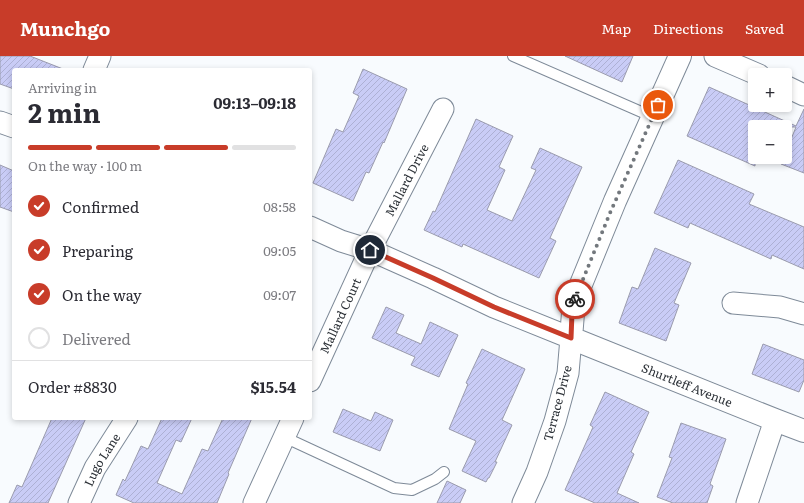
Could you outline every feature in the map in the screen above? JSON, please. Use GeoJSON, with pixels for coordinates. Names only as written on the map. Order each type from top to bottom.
{"type":"FeatureCollection","features":[{"type":"Feature","properties":{"kind":"street"},"geometry":{"type":"LineString","coordinates":[[95,68],[100,56]]}},
{"type":"Feature","properties":{"kind":"street","name":"Terrace Drive"},"geometry":{"type":"LineString","coordinates":[[523,503],[537,472],[568,374],[572,313],[576,294],[615,201],[680,56]]}},
{"type":"Feature","properties":{"kind":"street"},"geometry":{"type":"LineString","coordinates":[[715,56],[748,70]]}},
{"type":"Feature","properties":{"kind":"street"},"geometry":{"type":"LineString","coordinates":[[792,89],[804,95]]}},
{"type":"Feature","properties":{"kind":"street","name":"Mallard Drive"},"geometry":{"type":"LineString","coordinates":[[370,250],[443,109]]}},
{"type":"Feature","properties":{"kind":"street"},"geometry":{"type":"LineString","coordinates":[[0,122],[12,126]]}},
{"type":"Feature","properties":{"kind":"street"},"geometry":{"type":"LineString","coordinates":[[312,228],[341,241],[370,250],[494,307],[571,338]]}},
{"type":"Feature","properties":{"kind":"street","name":"Mallard Court"},"geometry":{"type":"LineString","coordinates":[[312,377],[370,250]]}},
{"type":"Feature","properties":{"kind":"street"},"geometry":{"type":"LineString","coordinates":[[733,303],[780,307],[804,314]]}},
{"type":"Feature","properties":{"kind":"street","name":"Shurtleff Avenue"},"geometry":{"type":"LineString","coordinates":[[571,338],[804,431]]}},
{"type":"Feature","properties":{"kind":"street","name":"Lugo Lane"},"geometry":{"type":"LineString","coordinates":[[79,503],[95,468],[126,420]]}},
{"type":"Feature","properties":{"kind":"street"},"geometry":{"type":"LineString","coordinates":[[254,503],[292,420]]}},
{"type":"Feature","properties":{"kind":"street"},"geometry":{"type":"LineString","coordinates":[[747,503],[775,420]]}},
{"type":"Feature","properties":{"kind":"lane"},"geometry":{"type":"LineString","coordinates":[[513,56],[653,117]]}},
{"type":"Feature","properties":{"kind":"lane"},"geometry":{"type":"LineString","coordinates":[[284,437],[394,488],[412,490],[435,479],[444,472]]}},
{"type":"Feature","properties":{"kind":"building"},"geometry":{"type":"Polygon","coordinates":[[[0,56],[30,56],[60,68],[12,68],[12,88],[0,84],[0,56]]]}},
{"type":"Feature","properties":{"kind":"building"},"geometry":{"type":"Polygon","coordinates":[[[565,56],[633,56],[622,82],[565,56]]]}},
{"type":"Feature","properties":{"kind":"building"},"geometry":{"type":"Polygon","coordinates":[[[363,69],[407,89],[384,143],[383,142],[369,173],[366,172],[353,201],[313,183],[336,129],[343,132],[359,96],[353,93],[363,69]]]}},
{"type":"Feature","properties":{"kind":"building"},"geometry":{"type":"Polygon","coordinates":[[[709,87],[748,104],[748,112],[765,112],[783,120],[748,120],[748,163],[687,136],[709,87]]]}},
{"type":"Feature","properties":{"kind":"building"},"geometry":{"type":"Polygon","coordinates":[[[804,109],[804,173],[781,164],[792,164],[792,137],[796,127],[792,127],[792,124],[796,126],[804,109]]]}},
{"type":"Feature","properties":{"kind":"building"},"geometry":{"type":"Polygon","coordinates":[[[476,119],[513,136],[499,167],[505,170],[487,210],[512,221],[536,170],[531,168],[540,148],[582,167],[550,238],[556,241],[539,278],[463,244],[462,247],[424,230],[433,211],[435,212],[476,119]]]}},
{"type":"Feature","properties":{"kind":"building"},"geometry":{"type":"Polygon","coordinates":[[[678,160],[754,194],[749,204],[804,227],[804,269],[772,255],[771,259],[690,223],[688,228],[654,213],[678,160]]]}},
{"type":"Feature","properties":{"kind":"building"},"geometry":{"type":"Polygon","coordinates":[[[0,165],[12,170],[12,211],[0,207],[0,165]]]}},
{"type":"Feature","properties":{"kind":"building"},"geometry":{"type":"Polygon","coordinates":[[[655,248],[691,263],[674,303],[679,305],[666,341],[619,323],[632,287],[638,289],[655,248]]]}},
{"type":"Feature","properties":{"kind":"building"},"geometry":{"type":"Polygon","coordinates":[[[386,307],[404,315],[396,333],[421,344],[430,322],[458,335],[439,377],[411,365],[415,357],[372,338],[386,307]]]}},
{"type":"Feature","properties":{"kind":"building"},"geometry":{"type":"Polygon","coordinates":[[[763,344],[804,360],[804,380],[799,392],[752,374],[763,344]]]}},
{"type":"Feature","properties":{"kind":"building"},"geometry":{"type":"Polygon","coordinates":[[[482,349],[525,369],[502,420],[512,425],[495,462],[497,462],[486,482],[462,471],[476,441],[449,429],[468,384],[466,383],[482,349]]]}},
{"type":"Feature","properties":{"kind":"building"},"geometry":{"type":"Polygon","coordinates":[[[605,392],[649,412],[631,452],[634,454],[617,493],[639,503],[595,503],[565,490],[593,427],[590,425],[605,392]]]}},
{"type":"Feature","properties":{"kind":"building"},"geometry":{"type":"Polygon","coordinates":[[[343,409],[371,421],[375,412],[393,420],[380,451],[333,432],[343,409]]]}},
{"type":"Feature","properties":{"kind":"building"},"geometry":{"type":"Polygon","coordinates":[[[51,420],[85,420],[48,503],[9,503],[17,485],[22,487],[51,420]]]}},
{"type":"Feature","properties":{"kind":"building"},"geometry":{"type":"Polygon","coordinates":[[[161,420],[191,420],[181,442],[176,440],[157,483],[182,494],[202,449],[208,451],[222,420],[251,420],[228,473],[229,474],[217,503],[134,503],[116,495],[123,479],[125,481],[141,446],[148,449],[161,420]]]}},
{"type":"Feature","properties":{"kind":"building"},"geometry":{"type":"Polygon","coordinates":[[[681,423],[726,439],[710,484],[713,486],[707,503],[673,503],[657,497],[672,458],[669,457],[681,423]]]}},
{"type":"Feature","properties":{"kind":"building"},"geometry":{"type":"Polygon","coordinates":[[[447,481],[466,490],[460,503],[437,503],[447,481]]]}},
{"type":"Feature","properties":{"kind":"way so far"},"geometry":{"type":"LineString","coordinates":[[575,299],[610,213],[658,105]]}},
{"type":"Feature","properties":{"kind":"route"},"geometry":{"type":"LineString","coordinates":[[370,250],[494,307],[571,338],[572,313],[575,299]]}}]}
